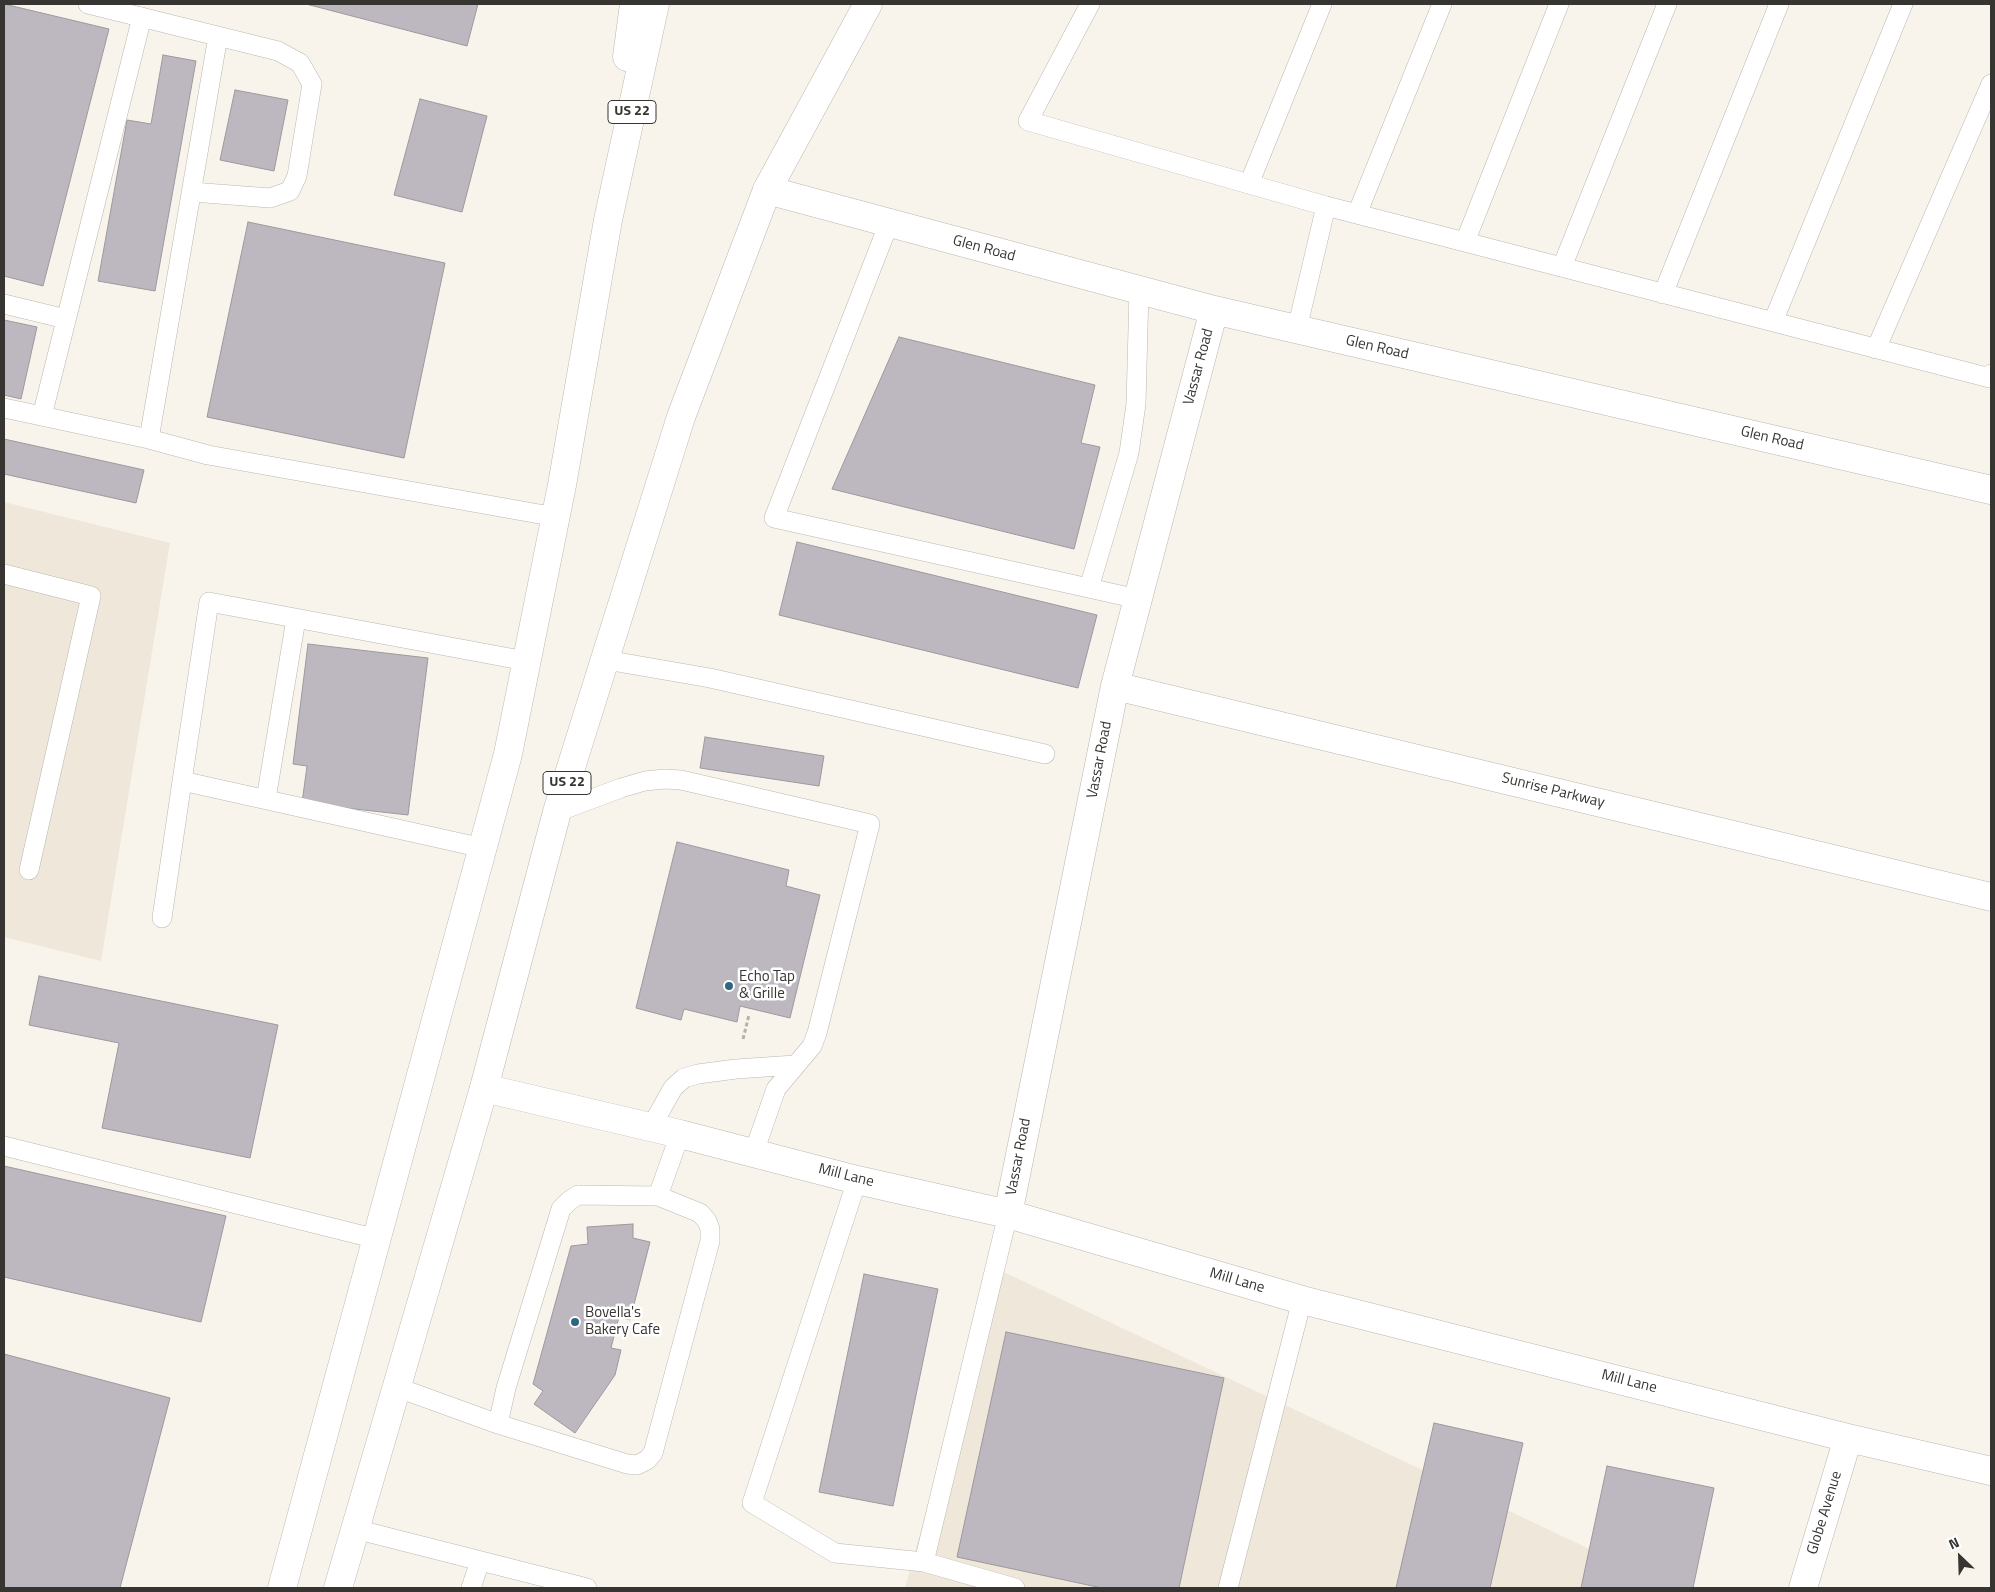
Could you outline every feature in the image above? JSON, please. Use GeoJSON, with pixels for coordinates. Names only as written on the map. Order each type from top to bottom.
{"type":"FeatureCollection","features":[{"type":"Feature","properties":{"kind":"main road"},"geometry":{"type":"LineString","coordinates":[[608,220],[634,4]]}},
{"type":"Feature","properties":{"kind":"main road","name":"US 22"},"geometry":{"type":"LineString","coordinates":[[282,1588],[508,754],[556,517],[608,220],[655,4]]}},
{"type":"Feature","properties":{"kind":"main road","name":"US 22"},"geometry":{"type":"LineString","coordinates":[[338,1588],[484,1088],[557,812],[681,417],[767,190],[868,4]]}},
{"type":"Feature","properties":{"kind":"main road","name":"Glen Road"},"geometry":{"type":"LineString","coordinates":[[767,190],[1214,310],[1991,490]]}},
{"type":"Feature","properties":{"kind":"main road","name":"Vassar Road"},"geometry":{"type":"LineString","coordinates":[[1008,1214],[1115,686],[1214,310]]}},
{"type":"Feature","properties":{"kind":"main road","name":"Sunrise Parkway"},"geometry":{"type":"LineString","coordinates":[[1115,686],[1991,897]]}},
{"type":"Feature","properties":{"kind":"main road","name":"Mill Lane"},"geometry":{"type":"LineString","coordinates":[[484,1088],[754,1152],[857,1180],[1008,1214],[1302,1300],[1848,1438],[1991,1471]]}},
{"type":"Feature","properties":{"kind":"main road","name":"Globe Avenue"},"geometry":{"type":"LineString","coordinates":[[1803,1588],[1848,1438]]}},
{"type":"Feature","properties":{"kind":"lane"},"geometry":{"type":"LineString","coordinates":[[88,4],[278,51],[300,63],[312,84],[297,176],[290,191],[270,198],[192,192]]}},
{"type":"Feature","properties":{"kind":"lane"},"geometry":{"type":"LineString","coordinates":[[1090,4],[1028,121],[1326,206],[1990,378],[1991,374]]}},
{"type":"Feature","properties":{"kind":"lane"},"geometry":{"type":"LineString","coordinates":[[1249,184],[1322,4]]}},
{"type":"Feature","properties":{"kind":"lane"},"geometry":{"type":"LineString","coordinates":[[1357,214],[1442,4]]}},
{"type":"Feature","properties":{"kind":"lane"},"geometry":{"type":"LineString","coordinates":[[1465,242],[1559,4]]}},
{"type":"Feature","properties":{"kind":"lane"},"geometry":{"type":"LineString","coordinates":[[1562,267],[1667,4]]}},
{"type":"Feature","properties":{"kind":"lane"},"geometry":{"type":"LineString","coordinates":[[1663,294],[1779,4]]}},
{"type":"Feature","properties":{"kind":"lane"},"geometry":{"type":"LineString","coordinates":[[1773,322],[1903,4]]}},
{"type":"Feature","properties":{"kind":"lane"},"geometry":{"type":"LineString","coordinates":[[42,416],[142,18]]}},
{"type":"Feature","properties":{"kind":"lane"},"geometry":{"type":"LineString","coordinates":[[149,439],[218,36]]}},
{"type":"Feature","properties":{"kind":"lane"},"geometry":{"type":"LineString","coordinates":[[1876,348],[1991,84]]}},
{"type":"Feature","properties":{"kind":"lane"},"geometry":{"type":"LineString","coordinates":[[1297,329],[1326,206]]}},
{"type":"Feature","properties":{"kind":"lane"},"geometry":{"type":"LineString","coordinates":[[889,223],[774,518],[1138,599]]}},
{"type":"Feature","properties":{"kind":"lane"},"geometry":{"type":"LineString","coordinates":[[1090,588],[1129,453],[1136,404],[1139,290]]}},
{"type":"Feature","properties":{"kind":"lane"},"geometry":{"type":"LineString","coordinates":[[4,304],[66,319]]}},
{"type":"Feature","properties":{"kind":"lane"},"geometry":{"type":"LineString","coordinates":[[4,408],[149,439],[208,454],[556,517]]}},
{"type":"Feature","properties":{"kind":"lane"},"geometry":{"type":"LineString","coordinates":[[4,574],[91,596],[29,870]]}},
{"type":"Feature","properties":{"kind":"lane"},"geometry":{"type":"LineString","coordinates":[[162,918],[209,602],[526,661]]}},
{"type":"Feature","properties":{"kind":"lane"},"geometry":{"type":"LineString","coordinates":[[266,800],[296,619]]}},
{"type":"Feature","properties":{"kind":"lane"},"geometry":{"type":"LineString","coordinates":[[606,660],[710,678],[1045,754]]}},
{"type":"Feature","properties":{"kind":"lane"},"geometry":{"type":"LineString","coordinates":[[557,812],[622,788],[645,781],[665,779],[681,780],[870,824],[818,1033],[812,1046],[776,1089],[754,1152]]}},
{"type":"Feature","properties":{"kind":"lane"},"geometry":{"type":"LineString","coordinates":[[182,781],[482,848]]}},
{"type":"Feature","properties":{"kind":"lane"},"geometry":{"type":"LineString","coordinates":[[651,1127],[673,1088],[684,1078],[698,1074],[736,1069],[795,1065]]}},
{"type":"Feature","properties":{"kind":"lane"},"geometry":{"type":"LineString","coordinates":[[658,1196],[680,1134]]}},
{"type":"Feature","properties":{"kind":"lane"},"geometry":{"type":"LineString","coordinates":[[4,1146],[377,1239]]}},
{"type":"Feature","properties":{"kind":"lane"},"geometry":{"type":"LineString","coordinates":[[857,1180],[752,1503],[835,1553],[924,1562],[1014,1588]]}},
{"type":"Feature","properties":{"kind":"lane"},"geometry":{"type":"LineString","coordinates":[[396,1387],[498,1424],[628,1464],[637,1465],[646,1460],[653,1453],[710,1241],[710,1229],[707,1221],[700,1213],[658,1196],[578,1195],[561,1209],[506,1388],[498,1424]]}},
{"type":"Feature","properties":{"kind":"lane"},"geometry":{"type":"LineString","coordinates":[[924,1562],[1008,1214]]}},
{"type":"Feature","properties":{"kind":"lane"},"geometry":{"type":"LineString","coordinates":[[1228,1588],[1302,1300]]}},
{"type":"Feature","properties":{"kind":"lane"},"geometry":{"type":"LineString","coordinates":[[355,1528],[587,1588]]}},
{"type":"Feature","properties":{"kind":"lane"},"geometry":{"type":"LineString","coordinates":[[470,1588],[480,1561]]}},
{"type":"Feature","properties":{"kind":"shaded area"},"geometry":{"type":"Polygon","coordinates":[[[4,502],[170,543],[101,961],[4,937],[4,502]]]}},
{"type":"Feature","properties":{"kind":"shaded area"},"geometry":{"type":"Polygon","coordinates":[[[993,1267],[1672,1588],[905,1588],[993,1267]]]}},
{"type":"Feature","properties":{"kind":"building"},"geometry":{"type":"Polygon","coordinates":[[[4,4],[109,29],[43,286],[4,276],[4,4]]]}},
{"type":"Feature","properties":{"kind":"building"},"geometry":{"type":"Polygon","coordinates":[[[306,4],[478,4],[467,46],[306,4]]]}},
{"type":"Feature","properties":{"kind":"building"},"geometry":{"type":"Polygon","coordinates":[[[163,55],[196,61],[155,291],[98,281],[127,120],[151,124],[163,55]]]}},
{"type":"Feature","properties":{"kind":"building"},"geometry":{"type":"Polygon","coordinates":[[[235,90],[288,100],[274,171],[220,160],[235,90]]]}},
{"type":"Feature","properties":{"kind":"building"},"geometry":{"type":"Polygon","coordinates":[[[420,99],[487,116],[462,212],[394,195],[420,99]]]}},
{"type":"Feature","properties":{"kind":"building"},"geometry":{"type":"Polygon","coordinates":[[[248,222],[445,263],[404,458],[207,417],[248,222]]]}},
{"type":"Feature","properties":{"kind":"building"},"geometry":{"type":"Polygon","coordinates":[[[4,320],[37,327],[21,399],[4,395],[4,320]]]}},
{"type":"Feature","properties":{"kind":"building"},"geometry":{"type":"Polygon","coordinates":[[[899,337],[1095,385],[1081,443],[1100,447],[1074,549],[832,489],[899,337]]]}},
{"type":"Feature","properties":{"kind":"building"},"geometry":{"type":"Polygon","coordinates":[[[4,439],[144,470],[136,503],[4,474],[4,439]]]}},
{"type":"Feature","properties":{"kind":"building"},"geometry":{"type":"Polygon","coordinates":[[[797,542],[1097,615],[1078,688],[779,615],[797,542]]]}},
{"type":"Feature","properties":{"kind":"building"},"geometry":{"type":"Polygon","coordinates":[[[308,644],[428,658],[408,815],[302,803],[307,766],[293,764],[308,644]]]}},
{"type":"Feature","properties":{"kind":"building"},"geometry":{"type":"Polygon","coordinates":[[[705,737],[824,756],[819,786],[700,768],[705,737]]]}},
{"type":"Feature","properties":{"kind":"building"},"geometry":{"type":"Polygon","coordinates":[[[677,842],[789,870],[786,886],[820,895],[790,1018],[740,1006],[737,1022],[684,1009],[681,1020],[636,1008],[677,842]]]}},
{"type":"Feature","properties":{"kind":"building"},"geometry":{"type":"Polygon","coordinates":[[[39,976],[278,1025],[250,1158],[102,1128],[119,1043],[29,1025],[39,976]]]}},
{"type":"Feature","properties":{"kind":"building"},"geometry":{"type":"Polygon","coordinates":[[[4,1166],[226,1216],[201,1322],[4,1277],[4,1166]]]}},
{"type":"Feature","properties":{"kind":"building"},"geometry":{"type":"Polygon","coordinates":[[[633,1224],[633,1238],[650,1242],[630,1320],[619,1317],[611,1348],[621,1350],[615,1375],[575,1433],[534,1404],[543,1391],[533,1384],[571,1246],[588,1244],[587,1227],[633,1224]]]}},
{"type":"Feature","properties":{"kind":"building"},"geometry":{"type":"Polygon","coordinates":[[[864,1274],[938,1289],[893,1506],[819,1492],[864,1274]]]}},
{"type":"Feature","properties":{"kind":"building"},"geometry":{"type":"Polygon","coordinates":[[[1006,1332],[1224,1378],[1179,1588],[1102,1588],[957,1557],[1006,1332]]]}},
{"type":"Feature","properties":{"kind":"building"},"geometry":{"type":"Polygon","coordinates":[[[4,1354],[170,1398],[120,1588],[4,1588],[4,1354]]]}},
{"type":"Feature","properties":{"kind":"building"},"geometry":{"type":"Polygon","coordinates":[[[1434,1423],[1523,1443],[1490,1588],[1396,1588],[1434,1423]]]}},
{"type":"Feature","properties":{"kind":"building"},"geometry":{"type":"Polygon","coordinates":[[[1607,1466],[1714,1488],[1693,1588],[1581,1588],[1607,1466]]]}},
{"type":"Feature","properties":{"kind":"place","name":"Echo Tap & Grille"},"geometry":{"type":"Point","coordinates":[729,986]}},
{"type":"Feature","properties":{"kind":"place","name":"Bovella's Bakery Cafe"},"geometry":{"type":"Point","coordinates":[575,1322]}}]}
